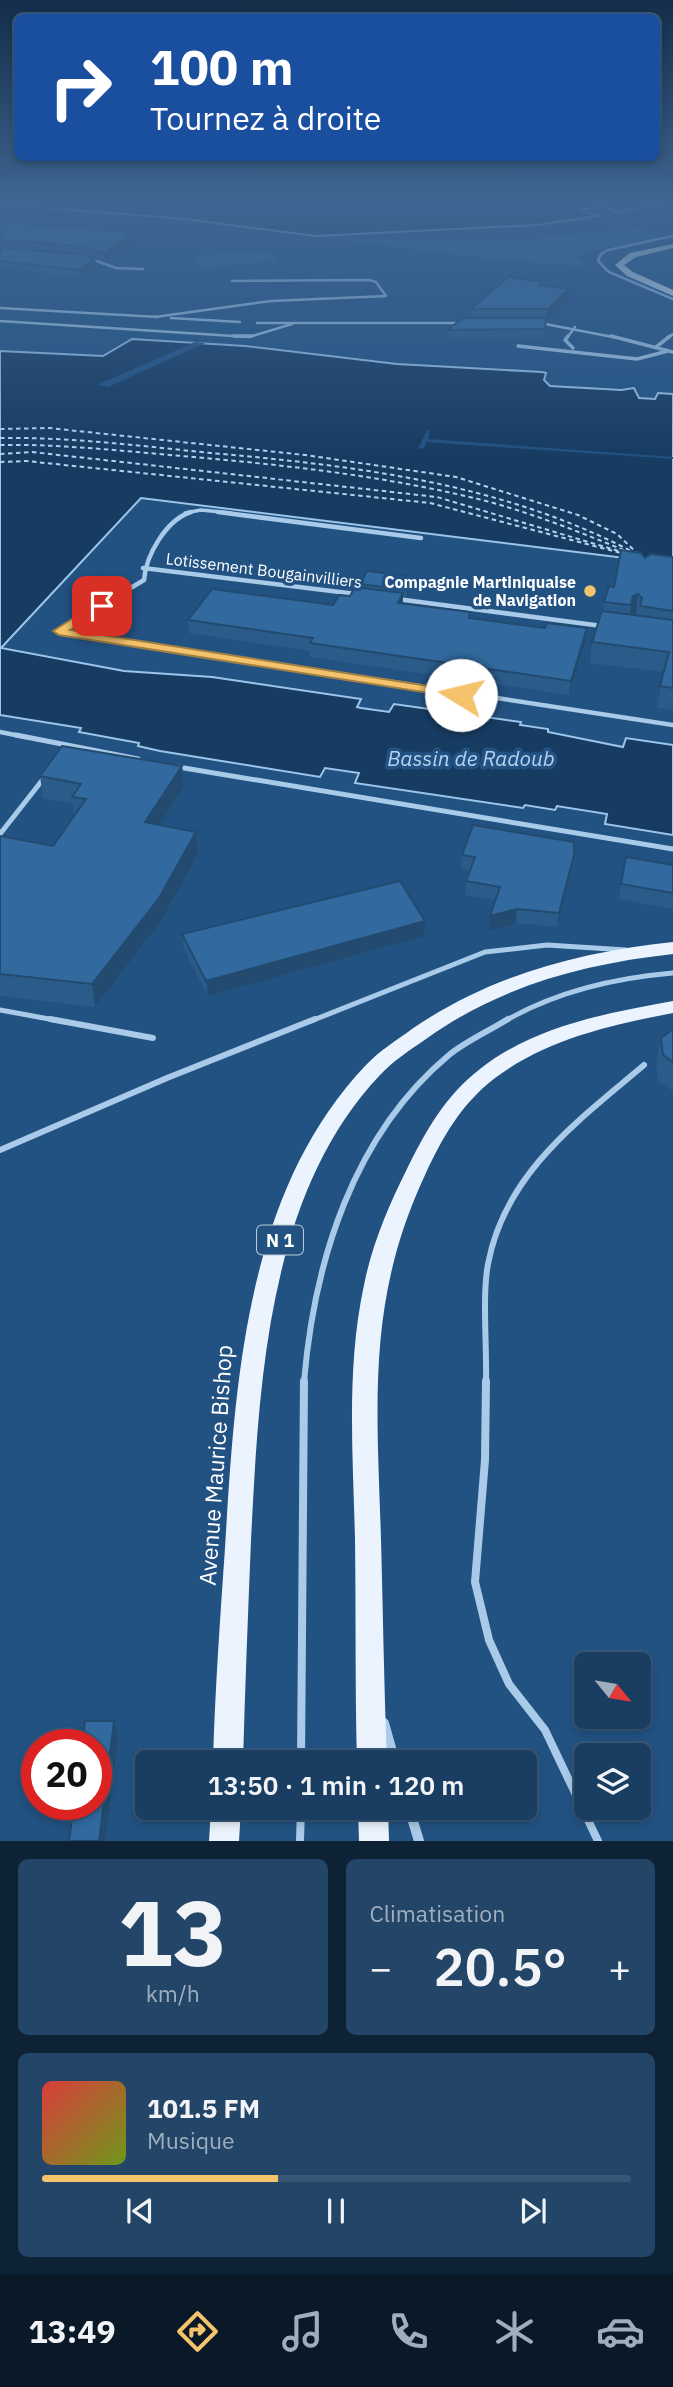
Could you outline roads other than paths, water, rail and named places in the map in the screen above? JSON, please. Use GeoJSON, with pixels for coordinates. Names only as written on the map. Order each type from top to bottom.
{"type":"FeatureCollection","features":[{"type":"Feature","properties":{"kind":"main road"},"geometry":{"type":"LineString","coordinates":[[655,285],[673,293]]}},
{"type":"Feature","properties":{"kind":"main road","name":"Avenue Maurice Bishop"},"geometry":{"type":"LineString","coordinates":[[229,1750],[244,1424],[256,1330],[285,1219],[326,1135],[372,1071],[438,1019],[510,981],[584,960],[673,948]]}},
{"type":"Feature","properties":{"kind":"main road"},"geometry":{"type":"LineString","coordinates":[[372,1750],[365,1398],[372,1301],[389,1236],[410,1184],[441,1121],[466,1091],[497,1068],[549,1039],[585,1024],[673,1007]]}},
{"type":"Feature","properties":{"kind":"main road"},"geometry":{"type":"LineString","coordinates":[[224,1841],[225,1820]]}},
{"type":"Feature","properties":{"kind":"main road"},"geometry":{"type":"LineString","coordinates":[[373,1820],[374,1841]]}},
{"type":"Feature","properties":{"kind":"street"},"geometry":{"type":"LineString","coordinates":[[370,1678],[391,1750]]}},
{"type":"Feature","properties":{"kind":"street"},"geometry":{"type":"LineString","coordinates":[[413,1820],[419,1841]]}},
{"type":"Feature","properties":{"kind":"lane"},"geometry":{"type":"LineString","coordinates":[[155,317],[271,301],[386,296],[378,285]]}},
{"type":"Feature","properties":{"kind":"lane"},"geometry":{"type":"LineString","coordinates":[[640,285],[673,299]]}},
{"type":"Feature","properties":{"kind":"lane"},"geometry":{"type":"LineString","coordinates":[[0,309],[240,322]]}},
{"type":"Feature","properties":{"kind":"lane"},"geometry":{"type":"LineString","coordinates":[[0,321],[249,337],[295,323]]}},
{"type":"Feature","properties":{"kind":"lane"},"geometry":{"type":"LineString","coordinates":[[257,323],[469,323]]}},
{"type":"Feature","properties":{"kind":"lane"},"geometry":{"type":"LineString","coordinates":[[534,323],[575,327],[671,351]]}},
{"type":"Feature","properties":{"kind":"lane"},"geometry":{"type":"LineString","coordinates":[[575,327],[565,340],[576,350]]}},
{"type":"Feature","properties":{"kind":"lane"},"geometry":{"type":"LineString","coordinates":[[655,347],[673,334]]}},
{"type":"Feature","properties":{"kind":"lane"},"geometry":{"type":"LineString","coordinates":[[518,346],[576,350],[637,359],[671,351]]}},
{"type":"Feature","properties":{"kind":"lane"},"geometry":{"type":"LineString","coordinates":[[59,631],[144,580],[144,568],[172,523],[191,511],[212,511],[421,538]]}},
{"type":"Feature","properties":{"kind":"lane","name":"Lotissement Bougainvilliers"},"geometry":{"type":"LineString","coordinates":[[144,568],[363,595]]}},
{"type":"Feature","properties":{"kind":"lane"},"geometry":{"type":"LineString","coordinates":[[390,598],[605,627]]}},
{"type":"Feature","properties":{"kind":"lane"},"geometry":{"type":"LineString","coordinates":[[59,631],[673,726]]}},
{"type":"Feature","properties":{"kind":"lane"},"geometry":{"type":"LineString","coordinates":[[0,732],[150,761]]}},
{"type":"Feature","properties":{"kind":"lane"},"geometry":{"type":"LineString","coordinates":[[62,755],[70,745]]}},
{"type":"Feature","properties":{"kind":"lane"},"geometry":{"type":"LineString","coordinates":[[177,766],[673,849]]}},
{"type":"Feature","properties":{"kind":"lane"},"geometry":{"type":"LineString","coordinates":[[0,834],[47,775]]}},
{"type":"Feature","properties":{"kind":"lane"},"geometry":{"type":"LineString","coordinates":[[0,1150],[167,1079],[485,952],[547,945],[643,951]]}},
{"type":"Feature","properties":{"kind":"lane"},"geometry":{"type":"LineString","coordinates":[[301,1750],[302,1401],[312,1318],[327,1250],[371,1147],[408,1098],[448,1055],[500,1023],[542,1000],[642,975],[673,973]]}},
{"type":"Feature","properties":{"kind":"lane"},"geometry":{"type":"LineString","coordinates":[[0,1010],[153,1038]]}},
{"type":"Feature","properties":{"kind":"lane"},"geometry":{"type":"LineString","coordinates":[[598,1841],[545,1730],[509,1684],[489,1640],[475,1582],[485,1460],[488,1264],[510,1199],[532,1166],[555,1141],[645,1065]]}},
{"type":"Feature","properties":{"kind":"lane"},"geometry":{"type":"LineString","coordinates":[[300,1841],[301,1820]]}},
{"type":"Feature","properties":{"kind":"water","name":"Bassin de Radoub"},"geometry":{"type":"Polygon","coordinates":[[[132,339],[245,346],[397,364],[542,372],[546,373],[544,380],[550,386],[621,390],[634,388],[639,398],[655,399],[658,393],[673,394],[673,564],[141,498],[1,648],[124,671],[212,677],[361,699],[357,707],[389,712],[394,704],[521,722],[520,725],[548,729],[548,732],[623,747],[626,738],[673,745],[673,835],[605,824],[607,814],[557,806],[555,810],[525,805],[523,808],[355,783],[359,773],[325,768],[320,777],[160,751],[138,746],[139,743],[79,732],[81,728],[0,715],[0,351],[103,356],[132,339]]]}},
{"type":"Feature","properties":{"kind":"place","name":"Compagnie Martiniquaise de Navigation"},"geometry":{"type":"Point","coordinates":[590,591]}}]}
